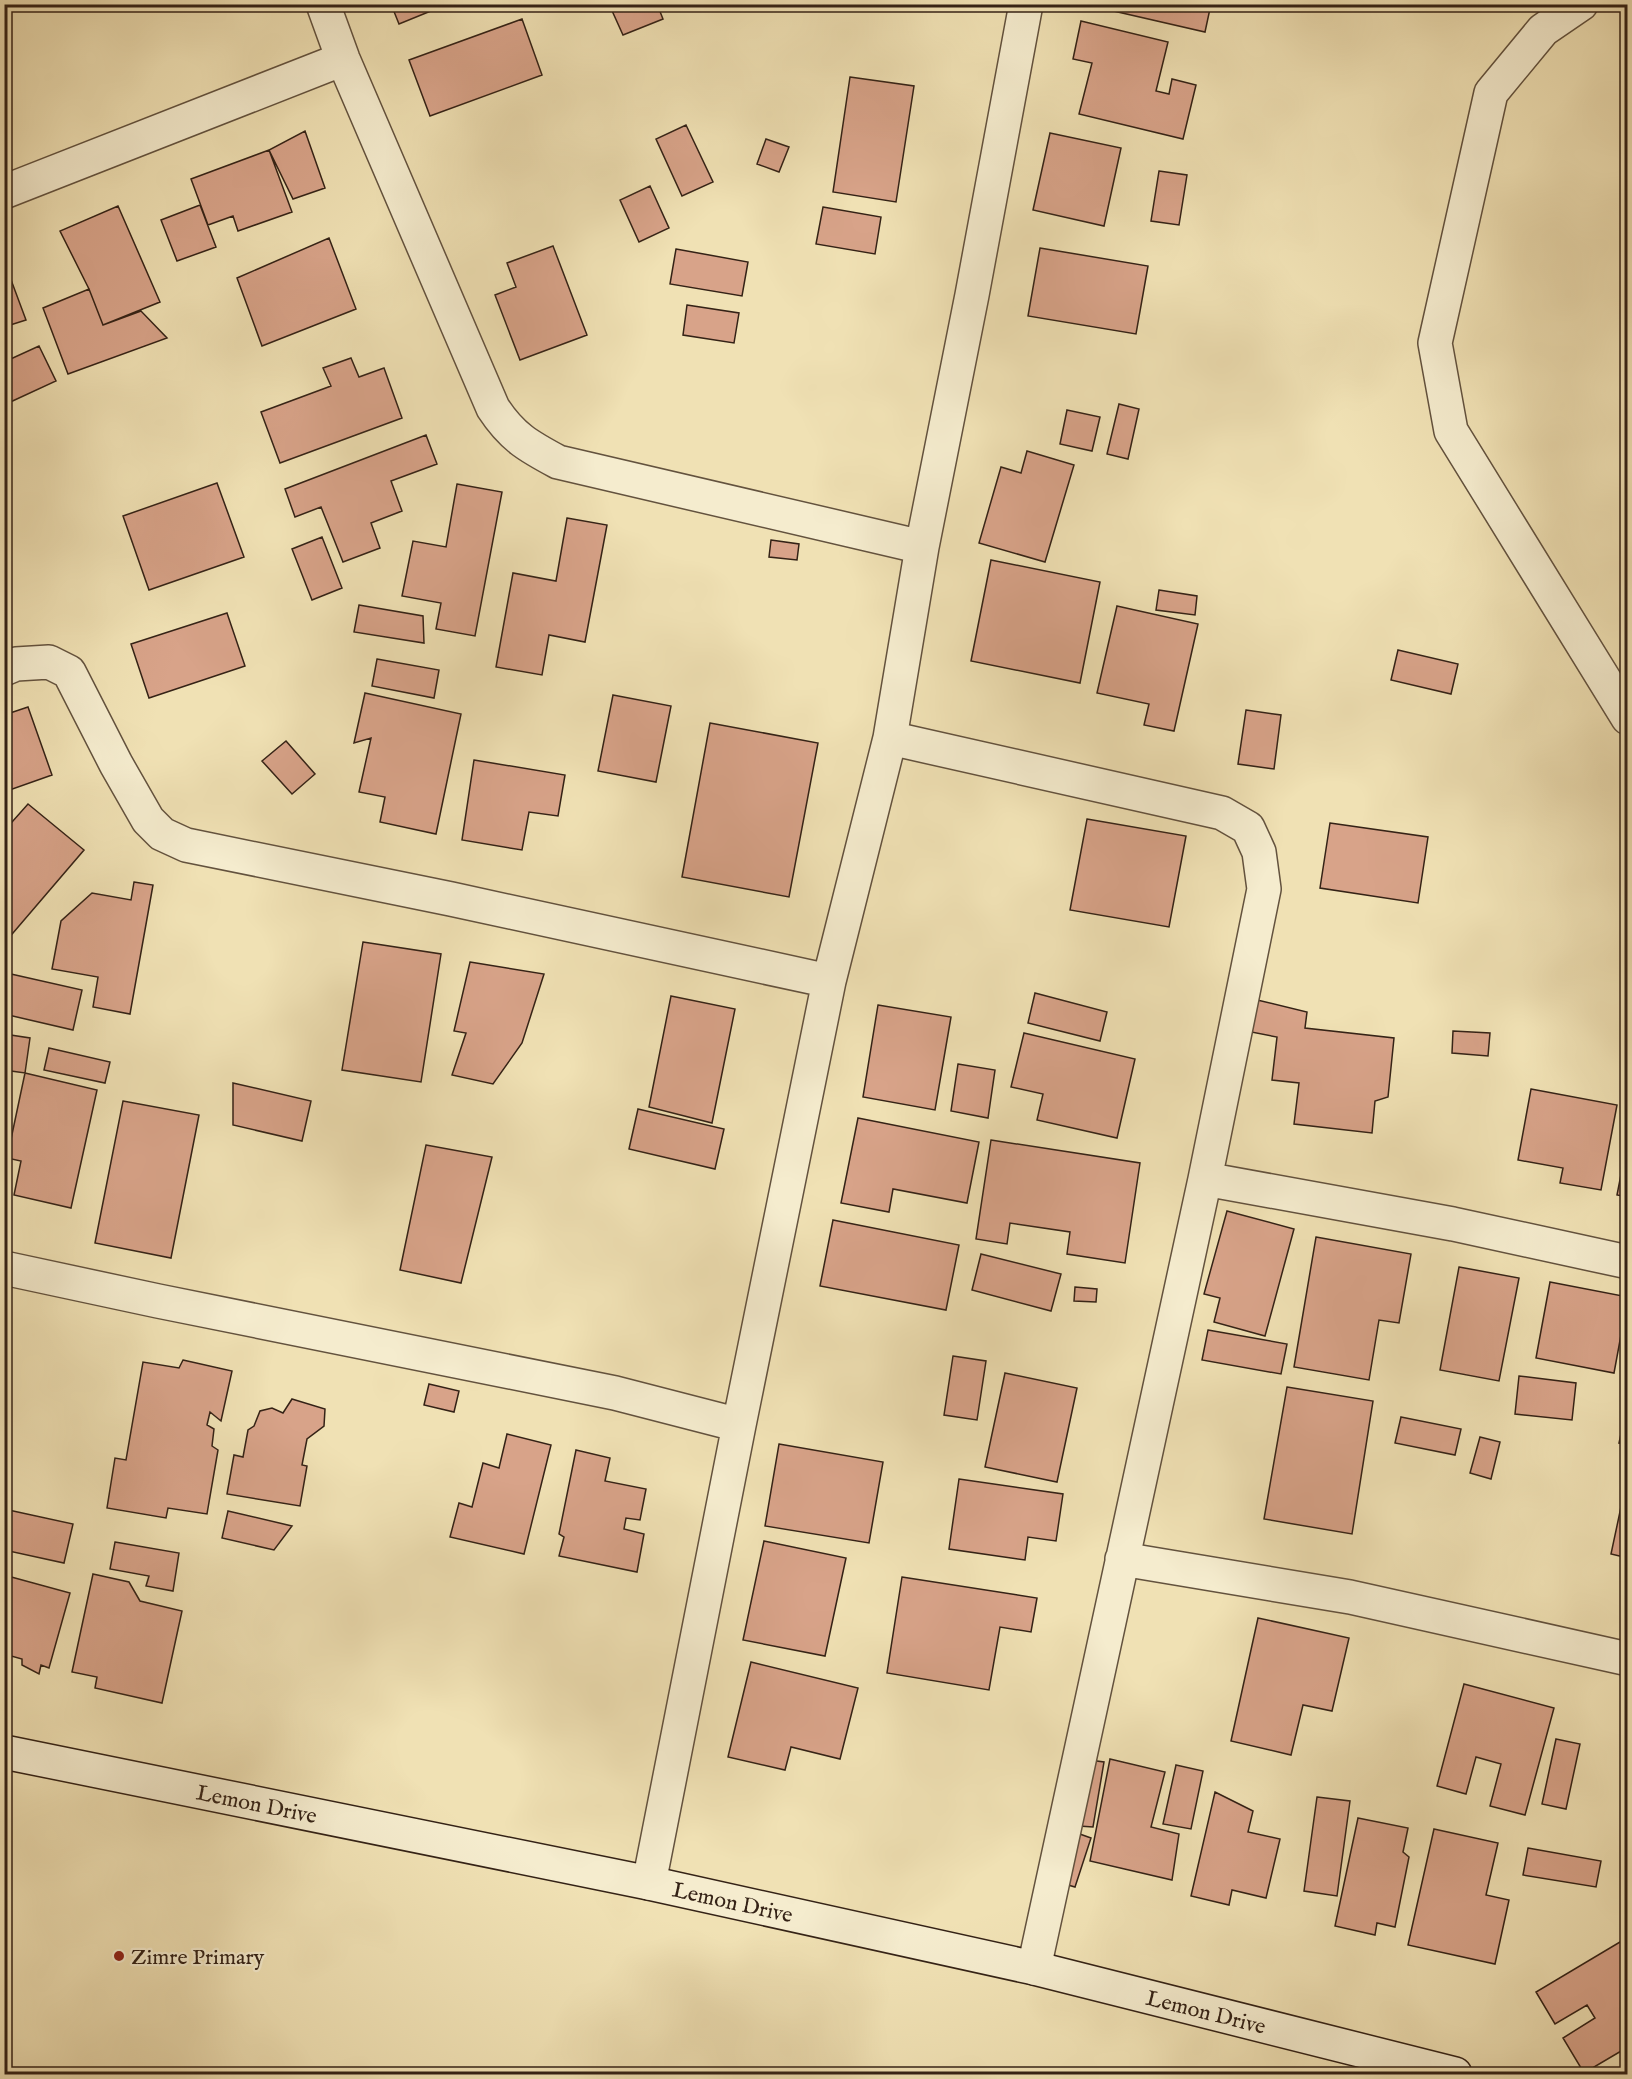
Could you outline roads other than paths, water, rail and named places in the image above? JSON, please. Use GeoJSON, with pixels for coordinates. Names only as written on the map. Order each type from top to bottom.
{"type":"FeatureCollection","features":[{"type":"Feature","properties":{"kind":"street"},"geometry":{"type":"LineString","coordinates":[[323,4],[344,59],[493,408],[506,427],[527,446],[558,462],[922,547]]}},
{"type":"Feature","properties":{"kind":"street"},"geometry":{"type":"LineString","coordinates":[[649,1883],[829,981],[890,738],[922,547],[1026,4]]}},
{"type":"Feature","properties":{"kind":"street"},"geometry":{"type":"LineString","coordinates":[[1581,4],[1543,30],[1491,93],[1435,343],[1451,431],[1628,718]]}},
{"type":"Feature","properties":{"kind":"street"},"geometry":{"type":"LineString","coordinates":[[4,192],[344,59]]}},
{"type":"Feature","properties":{"kind":"street"},"geometry":{"type":"LineString","coordinates":[[4,669],[16,664],[49,662],[69,672],[116,764],[148,820],[162,834],[186,845],[486,906],[829,981]]}},
{"type":"Feature","properties":{"kind":"street"},"geometry":{"type":"LineString","coordinates":[[890,738],[1222,813],[1248,828],[1259,852],[1264,889],[1205,1179],[1034,1968]]}},
{"type":"Feature","properties":{"kind":"street"},"geometry":{"type":"LineString","coordinates":[[1205,1179],[1453,1224],[1628,1262]]}},
{"type":"Feature","properties":{"kind":"street"},"geometry":{"type":"LineString","coordinates":[[4,1268],[615,1393],[739,1425]]}},
{"type":"Feature","properties":{"kind":"street"},"geometry":{"type":"LineString","coordinates":[[1122,1559],[1350,1597],[1628,1659]]}},
{"type":"Feature","properties":{"kind":"street","name":"Lemon Drive"},"geometry":{"type":"LineString","coordinates":[[4,1752],[649,1883],[1034,1968],[1455,2074]]}},
{"type":"Feature","properties":{"kind":"place","name":"Zimre Primary"},"geometry":{"type":"Point","coordinates":[119,1956]}}]}
